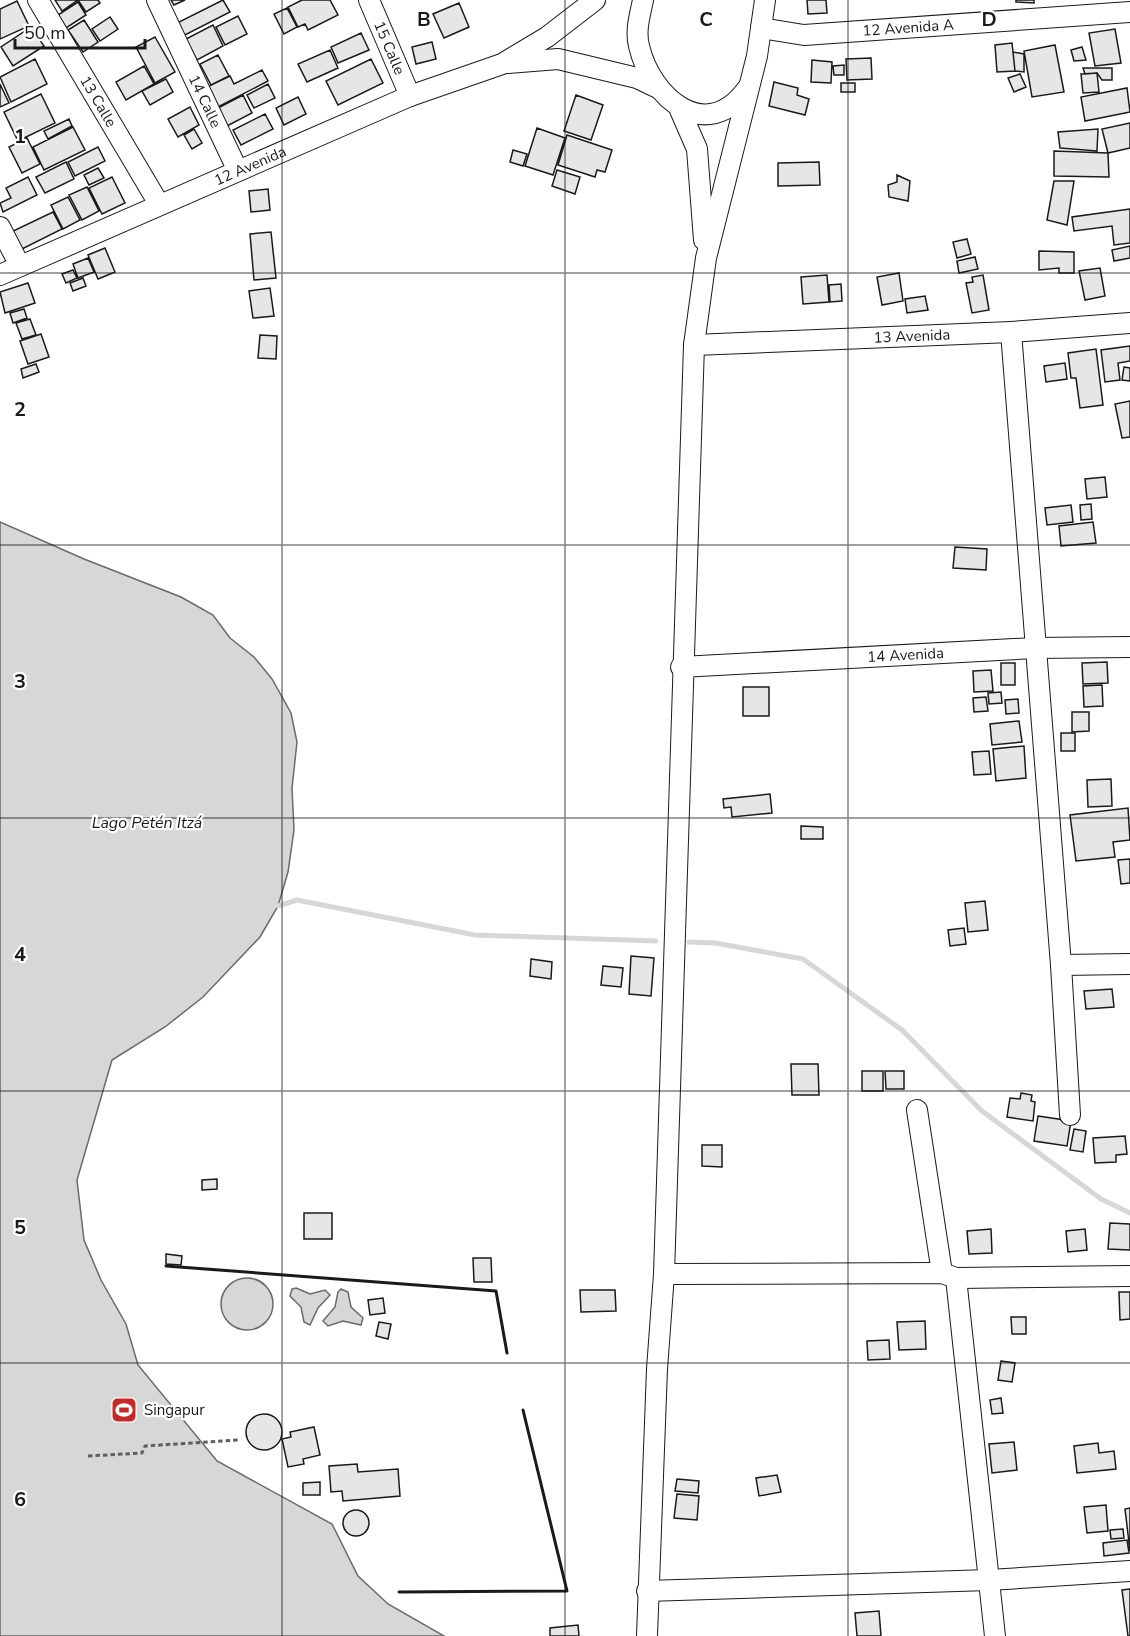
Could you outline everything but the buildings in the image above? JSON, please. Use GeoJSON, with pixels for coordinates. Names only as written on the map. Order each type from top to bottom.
{"type":"FeatureCollection","features":[{"type":"Feature","properties":{"kind":"street","name":"13 Calle"},"geometry":{"type":"LineString","coordinates":[[38,0],[159,204]]}},
{"type":"Feature","properties":{"kind":"street","name":"14 Calle"},"geometry":{"type":"LineString","coordinates":[[158,0],[237,170]]}},
{"type":"Feature","properties":{"kind":"street","name":"15 Calle"},"geometry":{"type":"LineString","coordinates":[[369,0],[410,96]]}},
{"type":"Feature","properties":{"kind":"street","name":"12 Avenida"},"geometry":{"type":"LineString","coordinates":[[0,275],[410,96],[502,64],[547,37],[594,0]]}},
{"type":"Feature","properties":{"kind":"street"},"geometry":{"type":"LineString","coordinates":[[643,0],[638,44],[643,62],[658,88],[680,110],[697,149],[706,258]]}},
{"type":"Feature","properties":{"kind":"street"},"geometry":{"type":"LineString","coordinates":[[647,1636],[647,1591],[664,1274],[681,667],[694,345],[706,258],[757,56],[765,0]]}},
{"type":"Feature","properties":{"kind":"street"},"geometry":{"type":"LineString","coordinates":[[1128,0],[1130,11]]}},
{"type":"Feature","properties":{"kind":"street","name":"12 Avenida A"},"geometry":{"type":"LineString","coordinates":[[761,28],[804,35],[1130,11]]}},
{"type":"Feature","properties":{"kind":"street","name":"12 Avenida"},"geometry":{"type":"LineString","coordinates":[[502,64],[558,59],[637,78],[658,88]]}},
{"type":"Feature","properties":{"kind":"street"},"geometry":{"type":"LineString","coordinates":[[680,110],[702,115],[722,111],[736,104],[749,86]]}},
{"type":"Feature","properties":{"kind":"street"},"geometry":{"type":"LineString","coordinates":[[0,227],[20,266]]}},
{"type":"Feature","properties":{"kind":"street","name":"13 Avenida"},"geometry":{"type":"LineString","coordinates":[[694,345],[1011,332],[1130,322]]}},
{"type":"Feature","properties":{"kind":"street"},"geometry":{"type":"LineString","coordinates":[[1011,332],[1034,648],[1061,965],[1070,1115]]}},
{"type":"Feature","properties":{"kind":"street","name":"14 Avenida"},"geometry":{"type":"LineString","coordinates":[[681,667],[1034,648],[1130,647]]}},
{"type":"Feature","properties":{"kind":"street"},"geometry":{"type":"LineString","coordinates":[[1061,965],[1130,964]]}},
{"type":"Feature","properties":{"kind":"street"},"geometry":{"type":"LineString","coordinates":[[917,1110],[949,1276],[995,1636]]}},
{"type":"Feature","properties":{"kind":"street"},"geometry":{"type":"LineString","coordinates":[[664,1274],[1130,1276]]}},
{"type":"Feature","properties":{"kind":"street"},"geometry":{"type":"LineString","coordinates":[[647,1591],[989,1580],[1130,1571]]}},
{"type":"Feature","properties":{"kind":"path"},"geometry":{"type":"LineString","coordinates":[[88,1456],[142,1453],[145,1446],[238,1440]]}},
{"type":"Feature","properties":{"kind":"water","name":"Lago Petén Itzá"},"geometry":{"type":"Polygon","coordinates":[[[0,522],[84,559],[181,597],[213,615],[230,638],[254,657],[272,679],[291,713],[297,742],[292,788],[294,830],[288,872],[278,906],[260,937],[203,997],[165,1027],[112,1060],[77,1180],[84,1240],[101,1280],[126,1324],[138,1365],[217,1461],[332,1524],[358,1576],[388,1604],[444,1636],[0,1636],[0,522]]]}},
{"type":"Feature","properties":{"kind":"water"},"geometry":{"type":"Polygon","coordinates":[[[242,1278],[252,1278],[266,1285],[273,1304],[266,1323],[252,1330],[242,1330],[232,1326],[225,1319],[221,1309],[221,1299],[225,1289],[232,1282],[242,1278]]]}},
{"type":"Feature","properties":{"kind":"water"},"geometry":{"type":"Polygon","coordinates":[[[296,1288],[310,1294],[325,1290],[330,1295],[318,1308],[310,1325],[304,1322],[301,1307],[290,1296],[292,1289],[296,1288]]]}},
{"type":"Feature","properties":{"kind":"water"},"geometry":{"type":"Polygon","coordinates":[[[341,1289],[348,1292],[351,1307],[363,1318],[361,1325],[343,1321],[328,1326],[323,1321],[335,1307],[338,1292],[341,1289]]]}},
{"type":"Feature","properties":{"kind":"waterway"},"geometry":{"type":"LineString","coordinates":[[278,906],[297,900],[475,935],[656,941]]}},
{"type":"Feature","properties":{"kind":"waterway"},"geometry":{"type":"LineString","coordinates":[[689,942],[715,943],[803,959],[902,1030],[982,1111],[1101,1199],[1130,1213]]}},
{"type":"Feature","properties":{"kind":"wall"},"geometry":{"type":"LineString","coordinates":[[166,1266],[496,1291],[507,1353]]}},
{"type":"Feature","properties":{"kind":"wall"},"geometry":{"type":"LineString","coordinates":[[399,1592],[567,1591],[523,1410]]}},
{"type":"Feature","properties":{"kind":"place","name":"Singapur"},"geometry":{"type":"Point","coordinates":[124,1410]}}]}
